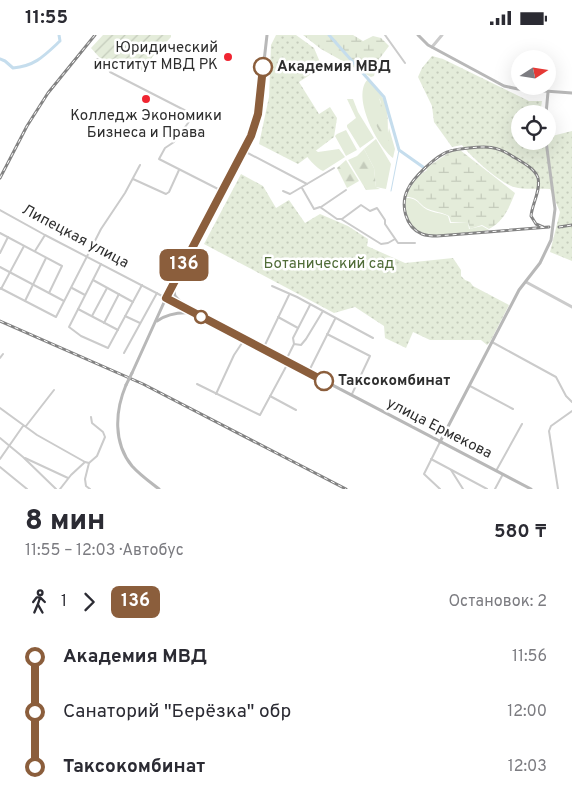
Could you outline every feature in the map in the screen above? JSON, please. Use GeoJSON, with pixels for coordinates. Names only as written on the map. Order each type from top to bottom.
{"type":"FeatureCollection","features":[{"type":"Feature","properties":{"kind":"main road"},"geometry":{"type":"LineString","coordinates":[[159,489],[132,466],[124,454],[117,427],[121,399],[166,298],[254,130],[258,114],[267,35]]}},
{"type":"Feature","properties":{"kind":"main road"},"geometry":{"type":"LineString","coordinates":[[418,35],[432,47],[504,86],[511,87]]}},
{"type":"Feature","properties":{"kind":"main road"},"geometry":{"type":"LineString","coordinates":[[556,93],[572,93]]}},
{"type":"Feature","properties":{"kind":"main road"},"geometry":{"type":"LineString","coordinates":[[545,95],[547,98],[547,105]]}},
{"type":"Feature","properties":{"kind":"main road"},"geometry":{"type":"LineString","coordinates":[[547,98],[551,95]]}},
{"type":"Feature","properties":{"kind":"main road"},"geometry":{"type":"LineString","coordinates":[[440,442],[519,290],[531,277],[548,249],[554,229],[554,199],[547,150]]}},
{"type":"Feature","properties":{"kind":"main road"},"geometry":{"type":"LineString","coordinates":[[531,277],[531,285]]}},
{"type":"Feature","properties":{"kind":"main road"},"geometry":{"type":"LineString","coordinates":[[173,284],[174,295],[179,303],[195,314]]}},
{"type":"Feature","properties":{"kind":"main road","name":"улица Ермекова"},"geometry":{"type":"LineString","coordinates":[[166,298],[531,489]]}},
{"type":"Feature","properties":{"kind":"main road"},"geometry":{"type":"LineString","coordinates":[[155,323],[168,316],[182,313],[195,314]]}},
{"type":"Feature","properties":{"kind":"street"},"geometry":{"type":"LineString","coordinates":[[385,35],[405,63]]}},
{"type":"Feature","properties":{"kind":"street"},"geometry":{"type":"LineString","coordinates":[[432,47],[442,35]]}},
{"type":"Feature","properties":{"kind":"street"},"geometry":{"type":"LineString","coordinates":[[427,44],[436,41]]}},
{"type":"Feature","properties":{"kind":"street"},"geometry":{"type":"LineString","coordinates":[[97,59],[108,65],[110,72],[194,115],[174,142],[166,148],[158,159],[222,191]]}},
{"type":"Feature","properties":{"kind":"street"},"geometry":{"type":"LineString","coordinates":[[244,151],[308,184]]}},
{"type":"Feature","properties":{"kind":"street"},"geometry":{"type":"LineString","coordinates":[[24,246],[0,289],[56,317],[104,225],[140,165]]}},
{"type":"Feature","properties":{"kind":"street"},"geometry":{"type":"LineString","coordinates":[[283,191],[290,193],[302,188],[334,168]]}},
{"type":"Feature","properties":{"kind":"street"},"geometry":{"type":"LineString","coordinates":[[133,179],[166,193],[169,192],[179,170]]}},
{"type":"Feature","properties":{"kind":"street"},"geometry":{"type":"LineString","coordinates":[[302,188],[314,209],[346,191]]}},
{"type":"Feature","properties":{"kind":"street"},"geometry":{"type":"LineString","coordinates":[[341,219],[361,205],[370,211],[377,208],[395,239],[400,244],[415,243]]}},
{"type":"Feature","properties":{"kind":"street"},"geometry":{"type":"LineString","coordinates":[[320,207],[381,244],[395,239]]}},
{"type":"Feature","properties":{"kind":"street","name":"Липецкая улица"},"geometry":{"type":"LineString","coordinates":[[0,210],[166,298]]}},
{"type":"Feature","properties":{"kind":"street"},"geometry":{"type":"LineString","coordinates":[[0,233],[62,266],[49,293]]}},
{"type":"Feature","properties":{"kind":"street"},"geometry":{"type":"LineString","coordinates":[[35,251],[45,235]]}},
{"type":"Feature","properties":{"kind":"street"},"geometry":{"type":"LineString","coordinates":[[0,253],[8,237]]}},
{"type":"Feature","properties":{"kind":"street"},"geometry":{"type":"LineString","coordinates":[[25,301],[46,257]]}},
{"type":"Feature","properties":{"kind":"street"},"geometry":{"type":"LineString","coordinates":[[101,264],[69,327],[82,336],[108,348],[142,285]]}},
{"type":"Feature","properties":{"kind":"street"},"geometry":{"type":"LineString","coordinates":[[0,267],[64,301]]}},
{"type":"Feature","properties":{"kind":"street"},"geometry":{"type":"LineString","coordinates":[[93,280],[133,302]]}},
{"type":"Feature","properties":{"kind":"street"},"geometry":{"type":"LineString","coordinates":[[526,282],[572,307]]}},
{"type":"Feature","properties":{"kind":"street"},"geometry":{"type":"LineString","coordinates":[[272,286],[373,338]]}},
{"type":"Feature","properties":{"kind":"street"},"geometry":{"type":"LineString","coordinates":[[71,287],[85,295]]}},
{"type":"Feature","properties":{"kind":"street"},"geometry":{"type":"LineString","coordinates":[[92,316],[107,288]]}},
{"type":"Feature","properties":{"kind":"street"},"geometry":{"type":"LineString","coordinates":[[124,353],[157,293]]}},
{"type":"Feature","properties":{"kind":"street"},"geometry":{"type":"LineString","coordinates":[[104,323],[119,294]]}},
{"type":"Feature","properties":{"kind":"street"},"geometry":{"type":"LineString","coordinates":[[263,349],[289,295]]}},
{"type":"Feature","properties":{"kind":"street"},"geometry":{"type":"LineString","coordinates":[[197,384],[259,415],[287,362],[294,344],[293,338],[310,304]]}},
{"type":"Feature","properties":{"kind":"street"},"geometry":{"type":"LineString","coordinates":[[78,309],[118,330]]}},
{"type":"Feature","properties":{"kind":"street"},"geometry":{"type":"LineString","coordinates":[[294,344],[301,345],[323,311]]}},
{"type":"Feature","properties":{"kind":"street"},"geometry":{"type":"LineString","coordinates":[[126,316],[140,323]]}},
{"type":"Feature","properties":{"kind":"street"},"geometry":{"type":"LineString","coordinates":[[278,317],[298,328]]}},
{"type":"Feature","properties":{"kind":"street"},"geometry":{"type":"LineString","coordinates":[[308,373],[335,319]]}},
{"type":"Feature","properties":{"kind":"street"},"geometry":{"type":"LineString","coordinates":[[327,333],[370,356],[351,395]]}},
{"type":"Feature","properties":{"kind":"street"},"geometry":{"type":"LineString","coordinates":[[216,394],[224,375],[244,340]]}},
{"type":"Feature","properties":{"kind":"street"},"geometry":{"type":"LineString","coordinates":[[492,342],[556,377],[566,396],[572,402]]}},
{"type":"Feature","properties":{"kind":"street"},"geometry":{"type":"LineString","coordinates":[[0,358],[3,354]]}},
{"type":"Feature","properties":{"kind":"street"},"geometry":{"type":"LineString","coordinates":[[470,386],[513,409]]}},
{"type":"Feature","properties":{"kind":"street"},"geometry":{"type":"LineString","coordinates":[[0,459],[54,390]]}},
{"type":"Feature","properties":{"kind":"street"},"geometry":{"type":"LineString","coordinates":[[270,396],[296,410]]}},
{"type":"Feature","properties":{"kind":"street"},"geometry":{"type":"LineString","coordinates":[[0,408],[24,426],[89,463]]}},
{"type":"Feature","properties":{"kind":"street"},"geometry":{"type":"LineString","coordinates":[[558,489],[549,431],[552,426],[572,411]]}},
{"type":"Feature","properties":{"kind":"street"},"geometry":{"type":"LineString","coordinates":[[90,489],[86,487],[85,479],[89,463],[97,456],[105,437],[92,423],[91,417]]}},
{"type":"Feature","properties":{"kind":"street"},"geometry":{"type":"LineString","coordinates":[[496,471],[522,423]]}},
{"type":"Feature","properties":{"kind":"street"},"geometry":{"type":"LineString","coordinates":[[0,438],[10,445],[56,489]]}},
{"type":"Feature","properties":{"kind":"street"},"geometry":{"type":"LineString","coordinates":[[440,442],[424,474],[440,489]]}},
{"type":"Feature","properties":{"kind":"street"},"geometry":{"type":"LineString","coordinates":[[23,457],[68,478]]}},
{"type":"Feature","properties":{"kind":"street"},"geometry":{"type":"LineString","coordinates":[[431,459],[486,489]]}},
{"type":"Feature","properties":{"kind":"street"},"geometry":{"type":"LineString","coordinates":[[60,489],[85,461]]}},
{"type":"Feature","properties":{"kind":"street"},"geometry":{"type":"LineString","coordinates":[[0,467],[27,489]]}},
{"type":"Feature","properties":{"kind":"street"},"geometry":{"type":"LineString","coordinates":[[450,469],[463,489]]}},
{"type":"Feature","properties":{"kind":"street"},"geometry":{"type":"LineString","coordinates":[[495,489],[503,474]]}},
{"type":"Feature","properties":{"kind":"green space"},"geometry":{"type":"Polygon","coordinates":[[[103,35],[171,35],[171,37],[153,56],[143,71],[130,65],[123,71],[99,57],[91,48],[103,35]]]}},
{"type":"Feature","properties":{"kind":"green space"},"geometry":{"type":"Polygon","coordinates":[[[276,35],[296,35],[314,48],[322,67],[299,82],[319,114],[330,107],[337,118],[334,137],[298,164],[259,144],[269,97],[271,45],[276,35]]]}},
{"type":"Feature","properties":{"kind":"green space"},"geometry":{"type":"Polygon","coordinates":[[[303,35],[353,35],[363,41],[373,36],[381,38],[389,46],[377,62],[374,76],[371,77],[321,49],[303,35]]]}},
{"type":"Feature","properties":{"kind":"green space"},"geometry":{"type":"Polygon","coordinates":[[[432,56],[443,59],[511,92],[511,95],[517,95],[529,101],[542,101],[541,105],[511,105],[511,150],[556,150],[556,135],[572,131],[572,261],[550,252],[560,212],[550,189],[523,188],[508,185],[486,169],[462,145],[452,147],[434,122],[432,106],[418,77],[422,68],[432,56]]]}},
{"type":"Feature","properties":{"kind":"green space"},"geometry":{"type":"Polygon","coordinates":[[[368,79],[379,93],[377,92],[382,107],[377,118],[377,124],[383,135],[388,133],[389,128],[395,149],[393,158],[380,143],[364,108],[362,97],[368,79]]]}},
{"type":"Feature","properties":{"kind":"green space"},"geometry":{"type":"Polygon","coordinates":[[[377,91],[382,96],[387,108],[389,141],[382,135],[376,124],[381,103],[376,93],[377,91]]]}},
{"type":"Feature","properties":{"kind":"green space"},"geometry":{"type":"Polygon","coordinates":[[[347,99],[353,99],[358,112],[374,138],[360,148],[347,127],[356,118],[347,99]]]}},
{"type":"Feature","properties":{"kind":"green space"},"geometry":{"type":"Polygon","coordinates":[[[346,130],[357,150],[346,156],[335,136],[346,130]]]}},
{"type":"Feature","properties":{"kind":"green space"},"geometry":{"type":"Polygon","coordinates":[[[376,139],[391,164],[386,189],[376,187],[374,168],[364,149],[376,139]]]}},
{"type":"Feature","properties":{"kind":"green space"},"geometry":{"type":"Polygon","coordinates":[[[312,148],[318,152],[339,149],[345,157],[323,171],[301,149],[312,148]]]}},
{"type":"Feature","properties":{"kind":"green space"},"geometry":{"type":"Polygon","coordinates":[[[364,149],[374,168],[376,187],[380,189],[366,190],[348,160],[357,156],[364,149]]]}},
{"type":"Feature","properties":{"kind":"green space"},"geometry":{"type":"Polygon","coordinates":[[[460,150],[515,193],[502,218],[489,229],[482,225],[470,229],[468,222],[451,222],[449,216],[428,209],[416,200],[406,197],[411,186],[427,170],[426,168],[450,152],[460,150]]]}},
{"type":"Feature","properties":{"kind":"green space"},"geometry":{"type":"Polygon","coordinates":[[[346,160],[359,181],[347,188],[337,168],[346,160]]]}},
{"type":"Feature","properties":{"kind":"green space","name":"Ботанический сад"},"geometry":{"type":"Polygon","coordinates":[[[241,174],[263,186],[276,208],[289,200],[305,223],[320,214],[348,226],[368,239],[367,246],[405,263],[453,258],[461,270],[461,276],[465,280],[509,305],[490,342],[487,345],[481,340],[430,340],[413,332],[406,348],[385,338],[384,326],[355,307],[334,313],[204,244],[241,174]]]}},
{"type":"Feature","properties":{"kind":"green space"},"geometry":{"type":"Polygon","coordinates":[[[406,198],[416,201],[428,210],[448,216],[450,223],[468,222],[469,229],[482,226],[489,230],[447,236],[433,236],[421,233],[409,221],[405,203],[406,198]]]}},
{"type":"Feature","properties":{"kind":"waterway"},"geometry":{"type":"LineString","coordinates":[[0,59],[13,68],[33,63],[44,56],[60,41],[59,35]]}},
{"type":"Feature","properties":{"kind":"waterway"},"geometry":{"type":"LineString","coordinates":[[329,35],[384,97],[399,150],[423,167]]}},
{"type":"Feature","properties":{"kind":"waterway"},"geometry":{"type":"LineString","coordinates":[[391,191],[399,150]]}},
{"type":"Feature","properties":{"kind":"railway"},"geometry":{"type":"LineString","coordinates":[[0,178],[27,126],[48,93],[95,35]]}},
{"type":"Feature","properties":{"kind":"railway"},"geometry":{"type":"LineString","coordinates":[[543,227],[536,224],[531,216],[539,183],[536,174],[531,168],[507,153],[486,147],[446,152],[418,175],[410,185],[404,201],[408,221],[416,231],[426,235],[437,236],[549,227]]}},
{"type":"Feature","properties":{"kind":"railway"},"geometry":{"type":"LineString","coordinates":[[559,227],[572,225]]}},
{"type":"Feature","properties":{"kind":"railway"},"geometry":{"type":"LineString","coordinates":[[0,321],[143,384],[346,489]]}},
{"type":"Feature","properties":{"kind":"bus line","name":"136"},"geometry":{"type":"LineString","coordinates":[[263,67],[258,114],[254,130],[166,298],[324,381]]}},
{"type":"Feature","properties":{"kind":"place","name":"Юридический институт МВД РК"},"geometry":{"type":"Point","coordinates":[228,57]}},
{"type":"Feature","properties":{"kind":"place","name":"Академия МВД"},"geometry":{"type":"Point","coordinates":[263,67]}},
{"type":"Feature","properties":{"kind":"place","name":"Колледж Экономики Бизнеса и Права"},"geometry":{"type":"Point","coordinates":[146,99]}},
{"type":"Feature","properties":{"kind":"place","name":"Таксокомбинат"},"geometry":{"type":"Point","coordinates":[324,381]}}]}
